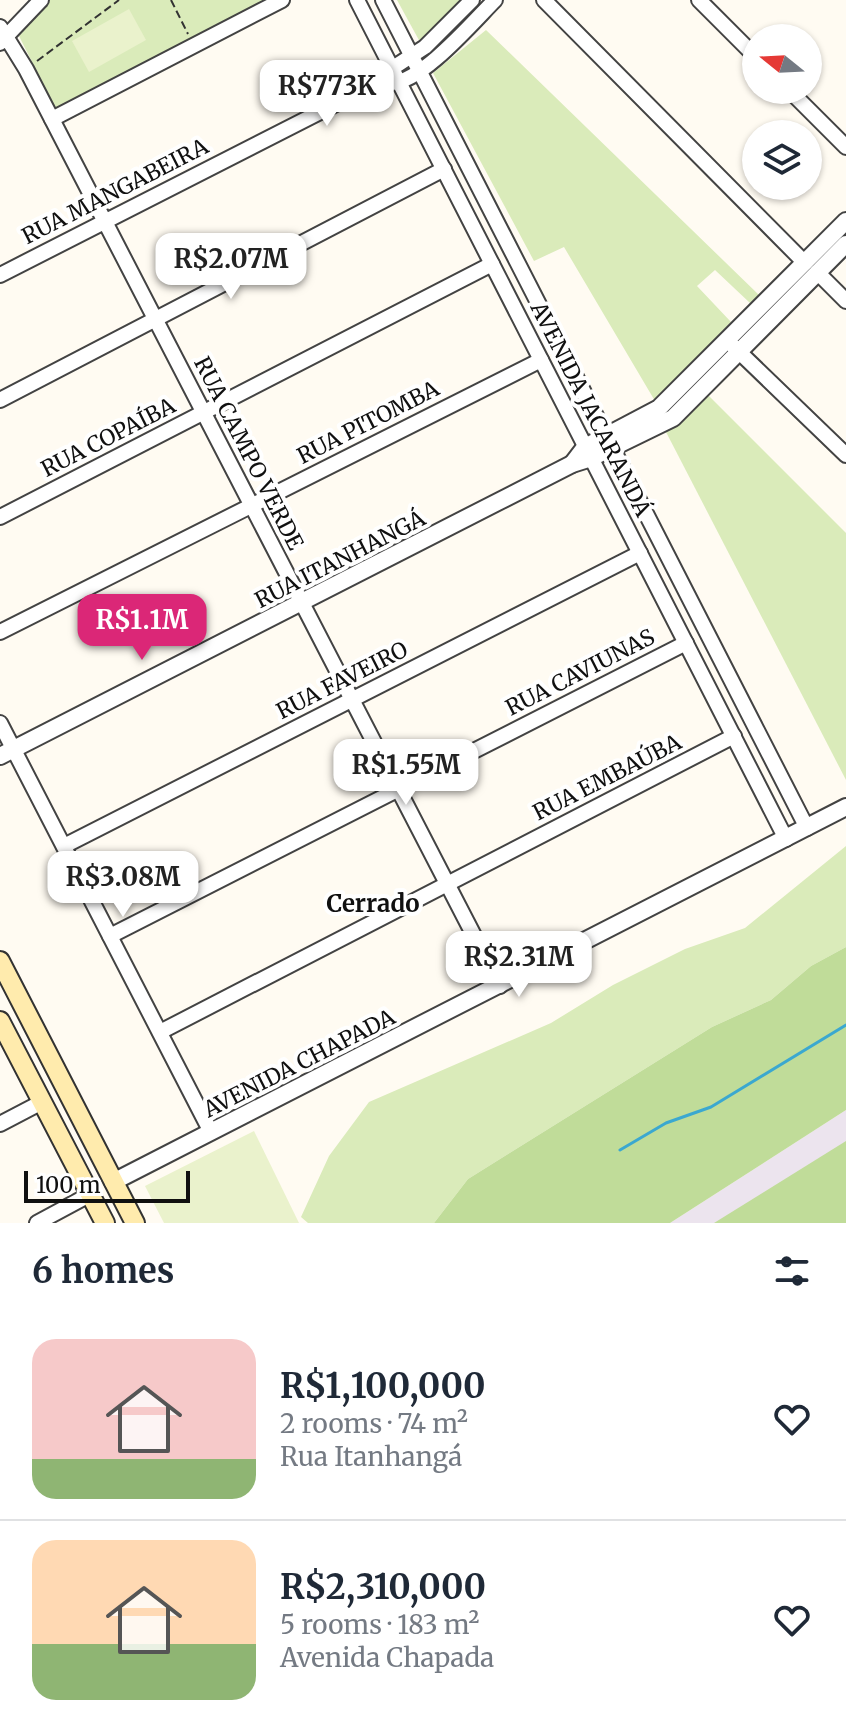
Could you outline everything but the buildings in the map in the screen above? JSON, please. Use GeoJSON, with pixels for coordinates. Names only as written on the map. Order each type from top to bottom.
{"type":"FeatureCollection","features":[{"type":"Feature","properties":{"kind":"main road"},"geometry":{"type":"LineString","coordinates":[[0,961],[135,1223]]}},
{"type":"Feature","properties":{"kind":"main road"},"geometry":{"type":"LineString","coordinates":[[0,1021],[105,1223]]}},
{"type":"Feature","properties":{"kind":"main road"},"geometry":{"type":"LineString","coordinates":[[89,1195],[95,1201],[108,1201],[115,1190],[113,1182]]}},
{"type":"Feature","properties":{"kind":"street"},"geometry":{"type":"LineString","coordinates":[[2,35],[41,0]]}},
{"type":"Feature","properties":{"kind":"street"},"geometry":{"type":"LineString","coordinates":[[52,119],[282,0]]}},
{"type":"Feature","properties":{"kind":"street","name":"AVENIDA JACARANDÁ"},"geometry":{"type":"LineString","coordinates":[[357,0],[786,839]]}},
{"type":"Feature","properties":{"kind":"street"},"geometry":{"type":"LineString","coordinates":[[383,0],[807,828]]}},
{"type":"Feature","properties":{"kind":"street"},"geometry":{"type":"LineString","coordinates":[[472,0],[430,52],[420,71],[400,83],[379,82],[382,75],[412,56],[430,52],[495,0]]}},
{"type":"Feature","properties":{"kind":"street"},"geometry":{"type":"LineString","coordinates":[[544,0],[846,301]]}},
{"type":"Feature","properties":{"kind":"street"},"geometry":{"type":"LineString","coordinates":[[699,0],[742,43]]}},
{"type":"Feature","properties":{"kind":"street","name":"RUA CAMPO VERDE"},"geometry":{"type":"LineString","coordinates":[[2,35],[52,119],[500,986]]}},
{"type":"Feature","properties":{"kind":"street","name":"RUA MANGABEIRA"},"geometry":{"type":"LineString","coordinates":[[0,274],[379,82]]}},
{"type":"Feature","properties":{"kind":"street"},"geometry":{"type":"LineString","coordinates":[[803,104],[846,147]]}},
{"type":"Feature","properties":{"kind":"street"},"geometry":{"type":"LineString","coordinates":[[0,400],[444,169]]}},
{"type":"Feature","properties":{"kind":"street","name":"RUA ITANHANGÁ"},"geometry":{"type":"LineString","coordinates":[[7,753],[572,464],[588,452],[673,418],[732,345],[811,267],[846,221]]}},
{"type":"Feature","properties":{"kind":"street","name":"RUA ITANHANGÁ"},"geometry":{"type":"LineString","coordinates":[[811,267],[846,244]]}},
{"type":"Feature","properties":{"kind":"street","name":"RUA COPAÍBA"},"geometry":{"type":"LineString","coordinates":[[0,517],[492,264]]}},
{"type":"Feature","properties":{"kind":"street"},"geometry":{"type":"LineString","coordinates":[[732,345],[846,455]]}},
{"type":"Feature","properties":{"kind":"street","name":"RUA PITOMBA"},"geometry":{"type":"LineString","coordinates":[[0,632],[541,360]]}},
{"type":"Feature","properties":{"kind":"street","name":"RUA FAVEIRO"},"geometry":{"type":"LineString","coordinates":[[64,846],[640,553]]}},
{"type":"Feature","properties":{"kind":"street","name":"RUA CAVIUNAS"},"geometry":{"type":"LineString","coordinates":[[110,936],[686,643]]}},
{"type":"Feature","properties":{"kind":"street"},"geometry":{"type":"LineString","coordinates":[[0,723],[7,753],[64,846],[211,1132]]}},
{"type":"Feature","properties":{"kind":"street","name":"RUA EMBAÚBA"},"geometry":{"type":"LineString","coordinates":[[160,1032],[734,736]]}},
{"type":"Feature","properties":{"kind":"street"},"geometry":{"type":"LineString","coordinates":[[742,752],[753,750],[761,738]]}},
{"type":"Feature","properties":{"kind":"street","name":"AVENIDA CHAPADA"},"geometry":{"type":"LineString","coordinates":[[113,1182],[846,807]]}},
{"type":"Feature","properties":{"kind":"street"},"geometry":{"type":"LineString","coordinates":[[0,1124],[42,1102]]}},
{"type":"Feature","properties":{"kind":"street"},"geometry":{"type":"LineString","coordinates":[[37,1223],[89,1195]]}},
{"type":"Feature","properties":{"kind":"path"},"geometry":{"type":"LineString","coordinates":[[35,62],[119,0]]}},
{"type":"Feature","properties":{"kind":"path"},"geometry":{"type":"LineString","coordinates":[[171,0],[194,46]]}},
{"type":"Feature","properties":{"kind":"shaded area"},"geometry":{"type":"Polygon","coordinates":[[[846,1110],[846,1223],[670,1223],[846,1110]]]}},
{"type":"Feature","properties":{"kind":"green space"},"geometry":{"type":"Polygon","coordinates":[[[48,0],[266,0],[55,108],[17,32],[48,0]]]}},
{"type":"Feature","properties":{"kind":"green space"},"geometry":{"type":"Polygon","coordinates":[[[397,0],[464,0],[420,42],[397,0]]]}},
{"type":"Feature","properties":{"kind":"green space"},"geometry":{"type":"Polygon","coordinates":[[[129,9],[146,40],[89,72],[72,41],[129,9]]]}},
{"type":"Feature","properties":{"kind":"green space"},"geometry":{"type":"Polygon","coordinates":[[[486,30],[759,295],[750,303],[715,270],[697,286],[731,322],[655,401],[564,247],[534,261],[433,73],[486,30]]]}},
{"type":"Feature","properties":{"kind":"green space"},"geometry":{"type":"Polygon","coordinates":[[[708,395],[846,533],[846,780],[666,432],[708,395]]]}},
{"type":"Feature","properties":{"kind":"green space"},"geometry":{"type":"Polygon","coordinates":[[[846,846],[846,947],[811,966],[771,1000],[712,1027],[468,1179],[434,1223],[308,1223],[301,1217],[329,1156],[369,1102],[551,1023],[613,985],[685,949],[745,928],[846,846]]]}},
{"type":"Feature","properties":{"kind":"green space"},"geometry":{"type":"Polygon","coordinates":[[[846,947],[846,1110],[670,1223],[434,1223],[468,1179],[712,1027],[771,1000],[811,966],[846,947]]]}},
{"type":"Feature","properties":{"kind":"green space"},"geometry":{"type":"Polygon","coordinates":[[[254,1131],[299,1223],[164,1223],[145,1186],[254,1131]]]}},
{"type":"Feature","properties":{"kind":"green space"},"geometry":{"type":"Polygon","coordinates":[[[846,1141],[846,1223],[714,1223],[846,1141]]]}},
{"type":"Feature","properties":{"kind":"waterway"},"geometry":{"type":"LineString","coordinates":[[620,1150],[666,1123],[711,1107],[846,1025]]}},
{"type":"Feature","properties":{"kind":"district","name":"Cerrado"},"geometry":{"type":"Point","coordinates":[373,903]}}]}
